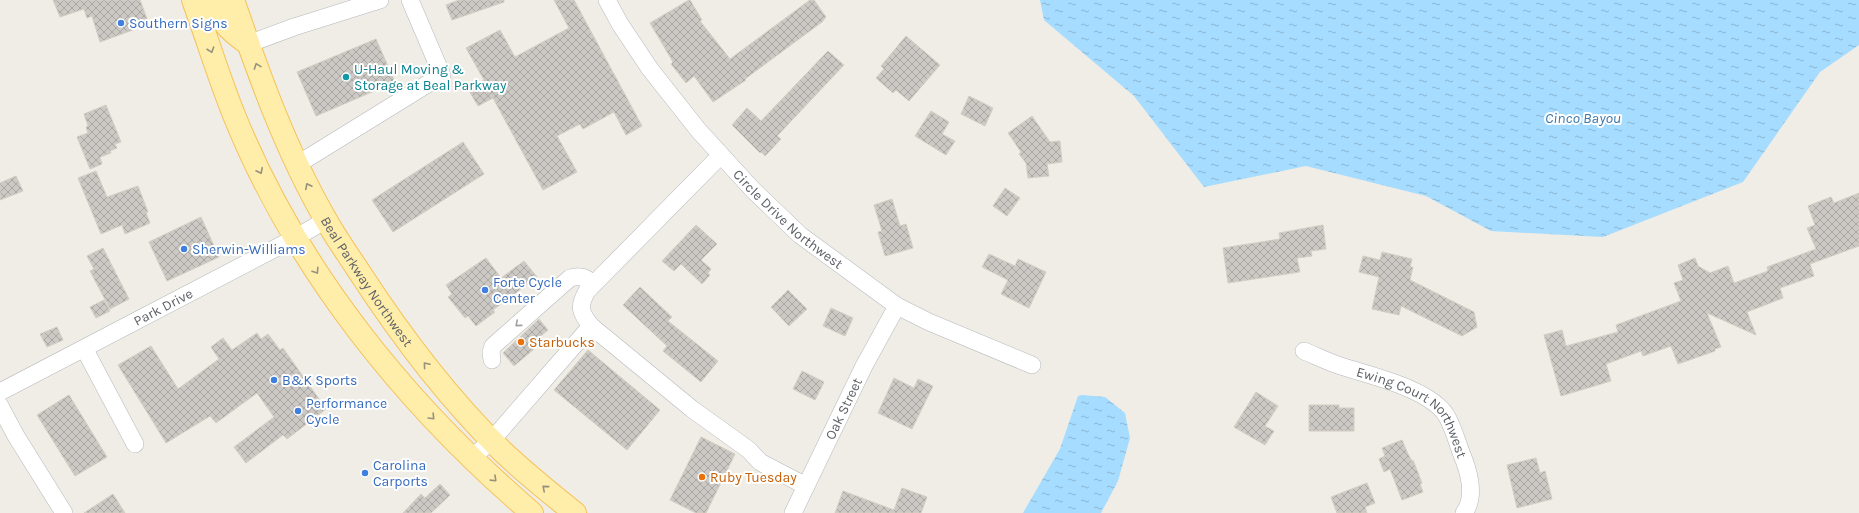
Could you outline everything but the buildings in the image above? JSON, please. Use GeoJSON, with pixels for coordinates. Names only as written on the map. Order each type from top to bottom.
{"type":"FeatureCollection","features":[{"type":"Feature","properties":{"kind":"main road"},"geometry":{"type":"LineString","coordinates":[[193,0],[234,116],[273,198],[295,238],[327,288],[410,395],[472,458],[532,513]]}},
{"type":"Feature","properties":{"kind":"main road"},"geometry":{"type":"LineString","coordinates":[[214,0],[220,15],[229,30],[248,44]]}},
{"type":"Feature","properties":{"kind":"main road","name":"Beal Parkway Northwest"},"geometry":{"type":"LineString","coordinates":[[233,0],[266,94],[298,164],[326,220],[386,313],[417,354],[462,408],[501,450],[576,513]]}},
{"type":"Feature","properties":{"kind":"main road"},"geometry":{"type":"LineString","coordinates":[[394,375],[418,379],[464,427],[492,440]]}},
{"type":"Feature","properties":{"kind":"street"},"geometry":{"type":"LineString","coordinates":[[248,44],[294,27],[380,0]]}},
{"type":"Feature","properties":{"kind":"street"},"geometry":{"type":"LineString","coordinates":[[298,164],[442,75],[410,0]]}},
{"type":"Feature","properties":{"kind":"street","name":"Circle Drive Northwest"},"geometry":{"type":"LineString","coordinates":[[607,0],[620,24],[650,69],[699,131],[772,209],[800,235],[897,306],[929,322],[1032,365]]}},
{"type":"Feature","properties":{"kind":"street"},"geometry":{"type":"LineString","coordinates":[[720,155],[593,284],[587,291],[582,301],[582,314],[591,326],[692,409],[749,450],[760,462],[806,486]]}},
{"type":"Feature","properties":{"kind":"street","name":"Park Drive"},"geometry":{"type":"LineString","coordinates":[[0,392],[85,350],[326,220]]}},
{"type":"Feature","properties":{"kind":"street"},"geometry":{"type":"LineString","coordinates":[[492,360],[491,352],[493,346],[570,278],[578,276],[585,278],[593,284]]}},
{"type":"Feature","properties":{"kind":"street","name":"Oak Street"},"geometry":{"type":"LineString","coordinates":[[793,513],[864,366],[897,306]]}},
{"type":"Feature","properties":{"kind":"street"},"geometry":{"type":"LineString","coordinates":[[472,458],[492,440],[591,326]]}},
{"type":"Feature","properties":{"kind":"street"},"geometry":{"type":"LineString","coordinates":[[85,350],[134,444]]}},
{"type":"Feature","properties":{"kind":"street","name":"Ewing Court Northwest"},"geometry":{"type":"LineString","coordinates":[[1304,351],[1334,364],[1419,393],[1434,402],[1446,414],[1470,480],[1470,495],[1464,513]]}},
{"type":"Feature","properties":{"kind":"street"},"geometry":{"type":"LineString","coordinates":[[0,406],[16,436],[64,513]]}},
{"type":"Feature","properties":{"kind":"water","name":"Cinco Bayou"},"geometry":{"type":"Polygon","coordinates":[[[1040,0],[1859,0],[1859,45],[1820,72],[1743,182],[1603,237],[1491,231],[1426,196],[1306,166],[1204,187],[1134,96],[1044,20],[1040,0]]]}},
{"type":"Feature","properties":{"kind":"water"},"geometry":{"type":"Polygon","coordinates":[[[1078,396],[1105,397],[1125,413],[1130,438],[1118,481],[1101,513],[1023,513],[1060,449],[1078,396]]]}},
{"type":"Feature","properties":{"kind":"place","name":"Southern Signs"},"geometry":{"type":"Point","coordinates":[121,23]}},
{"type":"Feature","properties":{"kind":"place","name":"U-Haul Moving & Storage at Beal Parkway"},"geometry":{"type":"Point","coordinates":[346,77]}},
{"type":"Feature","properties":{"kind":"place","name":"Sherwin-Williams"},"geometry":{"type":"Point","coordinates":[184,249]}},
{"type":"Feature","properties":{"kind":"place","name":"Forte Cycle Center"},"geometry":{"type":"Point","coordinates":[485,290]}},
{"type":"Feature","properties":{"kind":"place","name":"Starbucks"},"geometry":{"type":"Point","coordinates":[521,342]}},
{"type":"Feature","properties":{"kind":"place","name":"B&K Sports"},"geometry":{"type":"Point","coordinates":[274,380]}},
{"type":"Feature","properties":{"kind":"place","name":"Performance Cycle"},"geometry":{"type":"Point","coordinates":[298,411]}},
{"type":"Feature","properties":{"kind":"place","name":"Carolina Carports"},"geometry":{"type":"Point","coordinates":[365,473]}},
{"type":"Feature","properties":{"kind":"place","name":"Ruby Tuesday"},"geometry":{"type":"Point","coordinates":[702,477]}}]}
